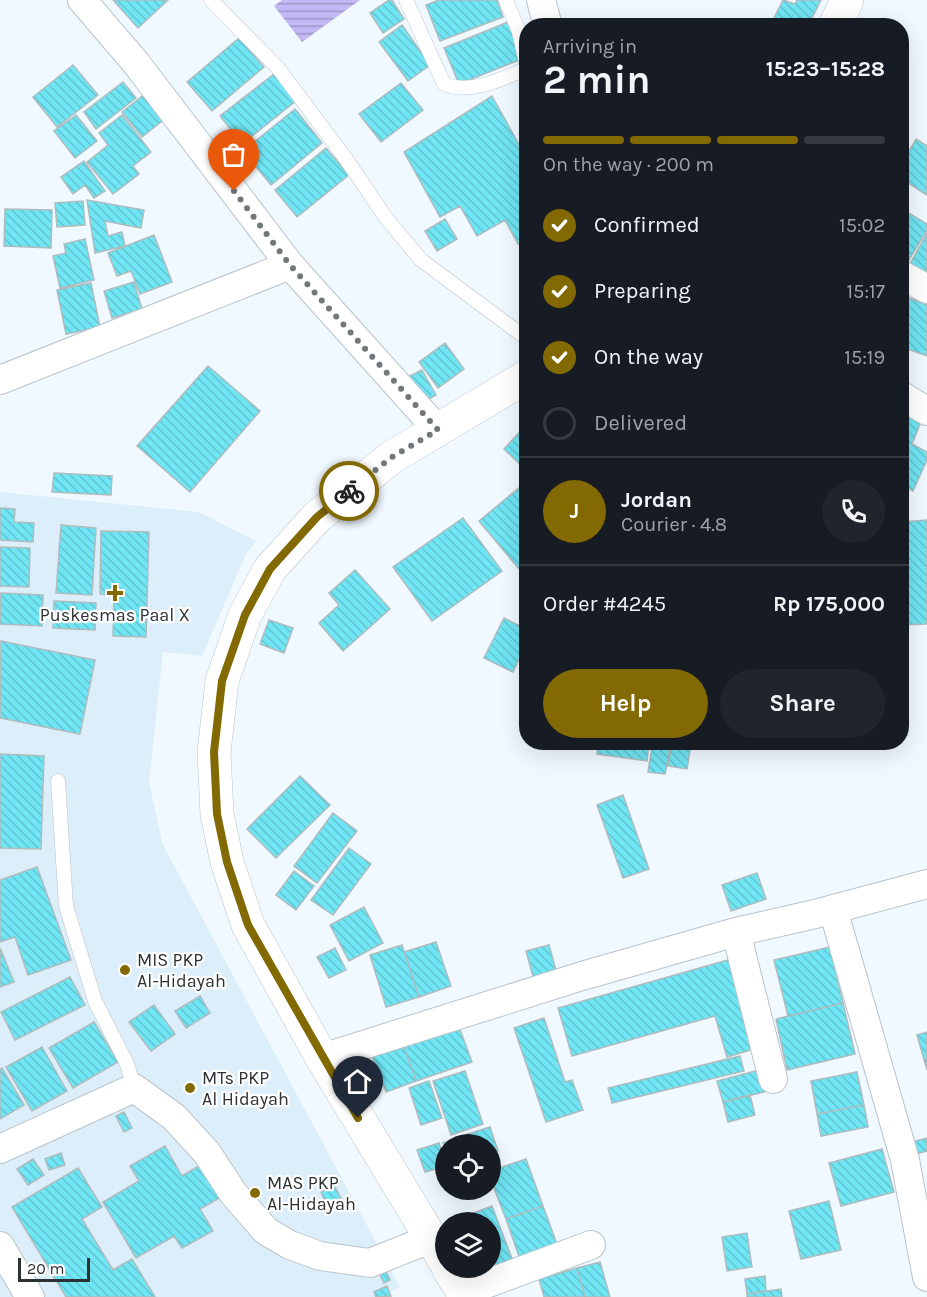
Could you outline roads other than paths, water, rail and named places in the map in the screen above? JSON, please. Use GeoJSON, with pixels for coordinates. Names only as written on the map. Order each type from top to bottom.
{"type":"FeatureCollection","features":[{"type":"Feature","properties":{"kind":"highway"},"geometry":{"type":"LineString","coordinates":[[839,18],[847,0]]}},
{"type":"Feature","properties":{"kind":"highway"},"geometry":{"type":"LineString","coordinates":[[435,1246],[322,1058],[248,925],[227,862],[217,814],[214,752],[222,681],[245,615],[270,569],[317,517],[392,457],[519,388]]}},
{"type":"Feature","properties":{"kind":"street"},"geometry":{"type":"LineString","coordinates":[[82,0],[136,63],[290,265],[438,430]]}},
{"type":"Feature","properties":{"kind":"street"},"geometry":{"type":"LineString","coordinates":[[541,0],[546,18]]}},
{"type":"Feature","properties":{"kind":"street"},"geometry":{"type":"LineString","coordinates":[[0,380],[290,265]]}},
{"type":"Feature","properties":{"kind":"street"},"geometry":{"type":"LineString","coordinates":[[909,279],[927,289]]}},
{"type":"Feature","properties":{"kind":"street"},"geometry":{"type":"LineString","coordinates":[[909,400],[927,411]]}},
{"type":"Feature","properties":{"kind":"street"},"geometry":{"type":"LineString","coordinates":[[322,1058],[582,976],[736,932],[927,884]]}},
{"type":"Feature","properties":{"kind":"street"},"geometry":{"type":"LineString","coordinates":[[833,909],[905,1160],[927,1277]]}},
{"type":"Feature","properties":{"kind":"street"},"geometry":{"type":"LineString","coordinates":[[736,932],[773,1079]]}},
{"type":"Feature","properties":{"kind":"street"},"geometry":{"type":"LineString","coordinates":[[0,1149],[134,1088],[174,1117],[207,1153],[233,1193],[266,1231],[290,1245],[320,1256],[370,1263],[435,1252]]}},
{"type":"Feature","properties":{"kind":"street"},"geometry":{"type":"LineString","coordinates":[[460,1286],[591,1245]]}},
{"type":"Feature","properties":{"kind":"street"},"geometry":{"type":"LineString","coordinates":[[0,1246],[30,1297]]}},
{"type":"Feature","properties":{"kind":"lane"},"geometry":{"type":"LineString","coordinates":[[406,0],[444,84],[455,89],[472,87],[519,72]]}},
{"type":"Feature","properties":{"kind":"lane"},"geometry":{"type":"LineString","coordinates":[[506,0],[519,32]]}},
{"type":"Feature","properties":{"kind":"lane"},"geometry":{"type":"LineString","coordinates":[[220,3],[278,68],[346,159],[386,218],[421,260],[519,333]]}},
{"type":"Feature","properties":{"kind":"lane"},"geometry":{"type":"LineString","coordinates":[[58,781],[66,906],[95,1000],[127,1064],[134,1088]]}},
{"type":"Feature","properties":{"kind":"place","name":"Puskesmas Paal X"},"geometry":{"type":"Point","coordinates":[115,593]}},
{"type":"Feature","properties":{"kind":"place","name":"MIS PKP Al-Hidayah"},"geometry":{"type":"Point","coordinates":[125,970]}},
{"type":"Feature","properties":{"kind":"place","name":"MTs PKP Al Hidayah"},"geometry":{"type":"Point","coordinates":[190,1088]}},
{"type":"Feature","properties":{"kind":"place","name":"MAS PKP Al-Hidayah"},"geometry":{"type":"Point","coordinates":[255,1193]}}]}
